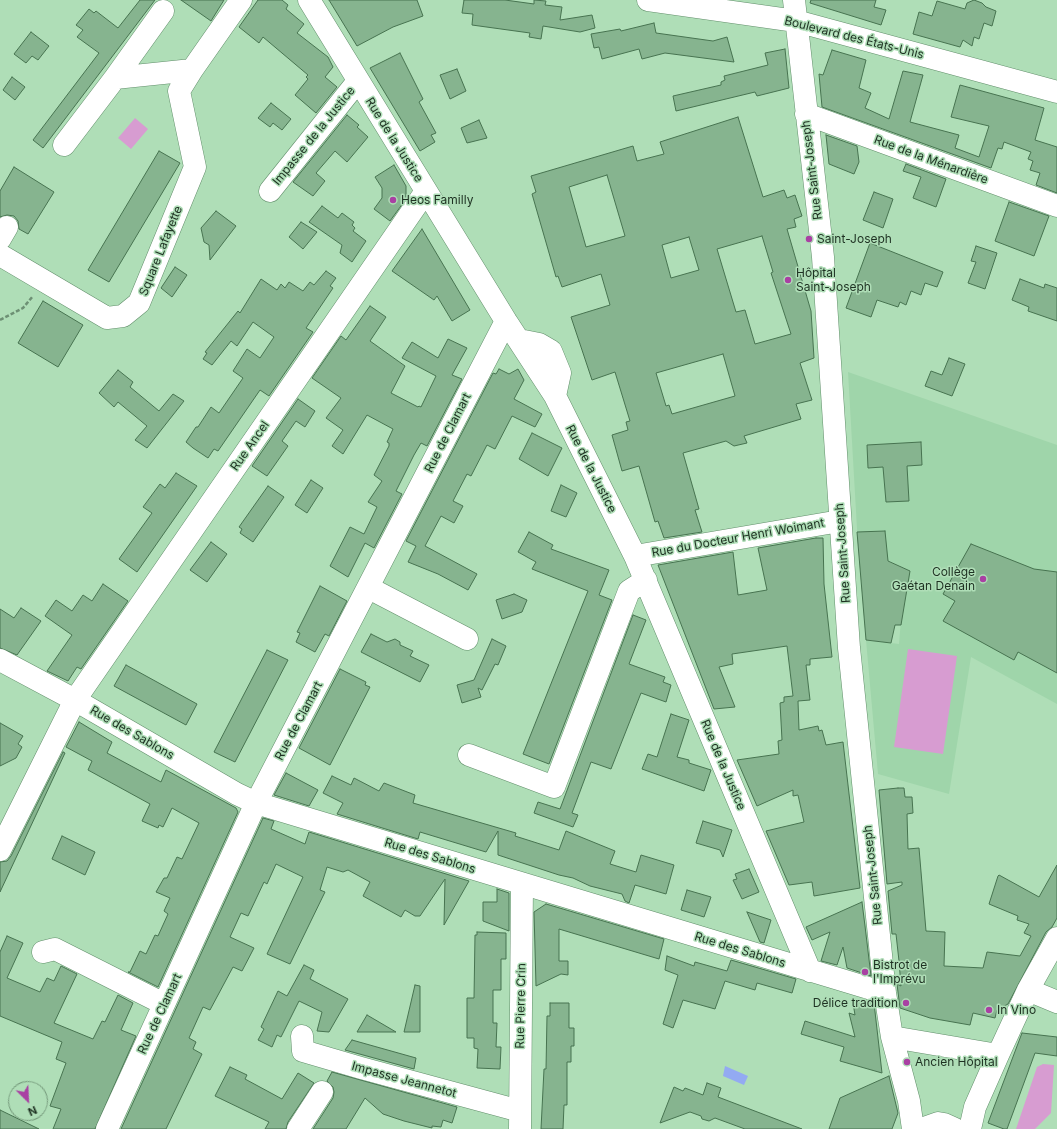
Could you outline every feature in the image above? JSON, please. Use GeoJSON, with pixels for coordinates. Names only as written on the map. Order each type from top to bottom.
{"type":"FeatureCollection","features":[{"type":"Feature","properties":{"kind":"street","name":"Square Lafayette"},"geometry":{"type":"LineString","coordinates":[[0,255],[107,318],[123,316],[139,303],[195,167],[180,91],[192,70],[241,0]]}},
{"type":"Feature","properties":{"kind":"street","name":"Rue de la Justice"},"geometry":{"type":"LineString","coordinates":[[309,0],[506,321],[555,396],[646,580],[810,971]]}},
{"type":"Feature","properties":{"kind":"street","name":"Boulevard des États-Unis"},"geometry":{"type":"LineString","coordinates":[[648,0],[795,10],[1057,92]]}},
{"type":"Feature","properties":{"kind":"street","name":"Rue Saint-Joseph"},"geometry":{"type":"LineString","coordinates":[[795,10],[823,257],[849,648],[885,993],[892,1037],[909,1103],[940,1128]]}},
{"type":"Feature","properties":{"kind":"street"},"geometry":{"type":"LineString","coordinates":[[64,145],[115,78],[163,11]]}},
{"type":"Feature","properties":{"kind":"street"},"geometry":{"type":"LineString","coordinates":[[115,78],[192,70]]}},
{"type":"Feature","properties":{"kind":"street","name":"Impasse de la Justice"},"geometry":{"type":"LineString","coordinates":[[270,192],[358,81]]}},
{"type":"Feature","properties":{"kind":"street","name":"Rue de la Ménardière"},"geometry":{"type":"LineString","coordinates":[[806,114],[1057,206]]}},
{"type":"Feature","properties":{"kind":"street","name":"Rue Ancel"},"geometry":{"type":"LineString","coordinates":[[0,850],[75,700],[426,191]]}},
{"type":"Feature","properties":{"kind":"street","name":"Rue de Clamart"},"geometry":{"type":"LineString","coordinates":[[107,1129],[256,803],[369,588],[506,321]]}},
{"type":"Feature","properties":{"kind":"street","name":"Rue du Docteur Henri Woimant"},"geometry":{"type":"LineString","coordinates":[[635,556],[840,521]]}},
{"type":"Feature","properties":{"kind":"street"},"geometry":{"type":"LineString","coordinates":[[469,756],[554,787],[629,590],[646,580]]}},
{"type":"Feature","properties":{"kind":"street"},"geometry":{"type":"LineString","coordinates":[[369,588],[467,639]]}},
{"type":"Feature","properties":{"kind":"street","name":"Rue des Sablons"},"geometry":{"type":"LineString","coordinates":[[0,660],[75,700],[237,794],[256,803],[885,993]]}},
{"type":"Feature","properties":{"kind":"street","name":"Rue Pierre Crin"},"geometry":{"type":"LineString","coordinates":[[520,1120],[522,884]]}},
{"type":"Feature","properties":{"kind":"street"},"geometry":{"type":"LineString","coordinates":[[940,1128],[975,1107],[1028,990],[1057,938]]}},
{"type":"Feature","properties":{"kind":"street"},"geometry":{"type":"LineString","coordinates":[[43,952],[55,949],[164,1004]]}},
{"type":"Feature","properties":{"kind":"street"},"geometry":{"type":"LineString","coordinates":[[1028,990],[1057,1002]]}},
{"type":"Feature","properties":{"kind":"street","name":"Impasse Jeannetot"},"geometry":{"type":"LineString","coordinates":[[302,1036],[303,1051],[361,1068],[520,1120]]}},
{"type":"Feature","properties":{"kind":"street"},"geometry":{"type":"LineString","coordinates":[[892,1037],[998,1055]]}},
{"type":"Feature","properties":{"kind":"street"},"geometry":{"type":"LineString","coordinates":[[298,1129],[322,1092]]}},
{"type":"Feature","properties":{"kind":"path"},"geometry":{"type":"LineString","coordinates":[[0,320],[23,308],[46,282]]}},
{"type":"Feature","properties":{"kind":"shaded area"},"geometry":{"type":"Polygon","coordinates":[[[135,118],[148,129],[131,149],[118,138],[135,118]]]}},
{"type":"Feature","properties":{"kind":"shaded area","name":"Collège Gaétan Denain"},"geometry":{"type":"Polygon","coordinates":[[[848,372],[1057,445],[1057,704],[971,657],[949,794],[878,774],[866,640],[899,644],[901,620],[910,571],[858,546],[848,372]]]}},
{"type":"Feature","properties":{"kind":"shaded area"},"geometry":{"type":"Polygon","coordinates":[[[908,649],[957,656],[943,754],[894,747],[908,649]]]}},
{"type":"Feature","properties":{"kind":"shaded area"},"geometry":{"type":"Polygon","coordinates":[[[1043,1064],[1054,1065],[1051,1113],[1035,1129],[1016,1129],[1037,1067],[1043,1064]]]}},
{"type":"Feature","properties":{"kind":"water"},"geometry":{"type":"Polygon","coordinates":[[[725,1066],[748,1076],[744,1085],[723,1076],[725,1066]]]}},
{"type":"Feature","properties":{"kind":"building"},"geometry":{"type":"Polygon","coordinates":[[[140,0],[155,0],[43,148],[33,140],[99,53],[77,37],[83,30],[76,25],[89,9],[94,13],[96,11],[118,28],[140,0]]]}},
{"type":"Feature","properties":{"kind":"building"},"geometry":{"type":"Polygon","coordinates":[[[181,0],[224,0],[211,21],[181,0]]]}},
{"type":"Feature","properties":{"kind":"building"},"geometry":{"type":"Polygon","coordinates":[[[258,0],[282,0],[288,5],[286,9],[304,24],[297,33],[328,57],[333,67],[325,77],[337,87],[316,113],[295,95],[308,79],[306,77],[308,75],[263,37],[259,43],[239,27],[258,0]]]}},
{"type":"Feature","properties":{"kind":"building"},"geometry":{"type":"Polygon","coordinates":[[[329,0],[417,0],[423,16],[393,27],[357,46],[329,0]]]}},
{"type":"Feature","properties":{"kind":"building"},"geometry":{"type":"Polygon","coordinates":[[[464,0],[505,0],[534,4],[534,0],[546,1],[545,5],[562,7],[560,20],[592,15],[595,28],[580,32],[543,26],[541,39],[529,37],[530,33],[472,25],[473,14],[462,13],[464,0]]]}},
{"type":"Feature","properties":{"kind":"building"},"geometry":{"type":"Polygon","coordinates":[[[811,0],[876,0],[874,7],[886,10],[881,25],[810,3],[811,0]]]}},
{"type":"Feature","properties":{"kind":"building"},"geometry":{"type":"Polygon","coordinates":[[[974,0],[996,11],[992,26],[984,23],[979,39],[974,37],[972,46],[963,40],[960,47],[913,34],[919,12],[932,16],[937,1],[965,9],[967,3],[974,0]]]}},
{"type":"Feature","properties":{"kind":"building"},"geometry":{"type":"Polygon","coordinates":[[[654,23],[656,33],[713,41],[727,37],[734,62],[665,53],[642,59],[639,49],[602,59],[599,47],[594,48],[591,34],[620,29],[621,31],[654,23]]]}},
{"type":"Feature","properties":{"kind":"building"},"geometry":{"type":"Polygon","coordinates":[[[31,32],[49,46],[38,60],[32,56],[26,63],[14,54],[31,32]]]}},
{"type":"Feature","properties":{"kind":"building"},"geometry":{"type":"Polygon","coordinates":[[[785,49],[789,88],[757,96],[755,92],[676,111],[673,96],[721,85],[721,82],[725,80],[724,76],[768,65],[765,53],[785,49]]]}},
{"type":"Feature","properties":{"kind":"building"},"geometry":{"type":"Polygon","coordinates":[[[832,50],[866,60],[859,88],[871,93],[865,108],[889,119],[903,71],[923,75],[910,122],[959,135],[955,148],[979,157],[989,126],[951,117],[960,85],[1044,108],[1035,140],[1057,147],[1057,193],[1036,185],[1040,173],[1030,170],[1033,161],[1028,159],[1031,152],[1004,142],[1002,149],[998,148],[991,168],[822,107],[819,74],[823,75],[832,50]]]}},
{"type":"Feature","properties":{"kind":"building"},"geometry":{"type":"Polygon","coordinates":[[[400,53],[423,99],[419,102],[436,133],[431,135],[435,142],[420,151],[370,68],[400,53]]]}},
{"type":"Feature","properties":{"kind":"building"},"geometry":{"type":"Polygon","coordinates":[[[457,69],[466,91],[450,99],[440,75],[457,69]]]}},
{"type":"Feature","properties":{"kind":"building"},"geometry":{"type":"Polygon","coordinates":[[[12,77],[25,87],[15,100],[3,90],[12,77]]]}},
{"type":"Feature","properties":{"kind":"building"},"geometry":{"type":"Polygon","coordinates":[[[271,103],[291,119],[282,130],[273,123],[270,127],[258,118],[271,103]]]}},
{"type":"Feature","properties":{"kind":"building"},"geometry":{"type":"Polygon","coordinates":[[[347,115],[359,125],[357,127],[368,137],[347,162],[335,151],[316,173],[325,181],[313,196],[293,182],[347,115]]]}},
{"type":"Feature","properties":{"kind":"building"},"geometry":{"type":"Polygon","coordinates":[[[738,117],[763,197],[784,190],[787,198],[795,195],[802,216],[794,219],[796,227],[787,229],[811,311],[814,358],[800,363],[812,400],[796,404],[801,419],[744,436],[747,443],[734,446],[726,441],[683,453],[699,509],[695,510],[702,532],[664,538],[658,521],[655,522],[639,466],[622,471],[612,435],[628,430],[626,422],[630,421],[615,372],[592,380],[571,317],[610,305],[601,274],[562,287],[558,276],[556,277],[532,194],[536,192],[531,176],[633,146],[637,161],[664,154],[660,142],[738,117]],[[607,175],[569,187],[586,247],[625,236],[607,175]],[[762,236],[717,249],[736,312],[745,310],[755,344],[791,334],[771,273],[773,272],[762,236]],[[689,237],[662,245],[671,278],[699,270],[689,237]],[[723,354],[656,373],[666,406],[669,405],[672,414],[735,396],[723,354]]]}},
{"type":"Feature","properties":{"kind":"building"},"geometry":{"type":"Polygon","coordinates":[[[479,120],[487,138],[467,143],[461,128],[479,120]]]}},
{"type":"Feature","properties":{"kind":"building"},"geometry":{"type":"Polygon","coordinates":[[[826,135],[857,146],[859,162],[854,174],[829,164],[826,135]]]}},
{"type":"Feature","properties":{"kind":"building"},"geometry":{"type":"Polygon","coordinates":[[[159,151],[180,163],[109,282],[88,270],[159,151]]]}},
{"type":"Feature","properties":{"kind":"building"},"geometry":{"type":"Polygon","coordinates":[[[906,164],[946,179],[936,207],[913,198],[921,177],[903,171],[906,164]]]}},
{"type":"Feature","properties":{"kind":"building"},"geometry":{"type":"Polygon","coordinates":[[[394,165],[406,186],[406,199],[390,221],[374,209],[382,198],[382,188],[375,177],[394,165]]]}},
{"type":"Feature","properties":{"kind":"building"},"geometry":{"type":"Polygon","coordinates":[[[14,167],[54,192],[28,234],[19,229],[18,221],[14,216],[7,215],[0,217],[0,191],[14,167]]]}},
{"type":"Feature","properties":{"kind":"building"},"geometry":{"type":"Polygon","coordinates":[[[874,192],[893,199],[883,228],[863,220],[874,192]]]}},
{"type":"Feature","properties":{"kind":"building"},"geometry":{"type":"Polygon","coordinates":[[[1009,202],[1049,216],[1034,256],[995,241],[1009,202]]]}},
{"type":"Feature","properties":{"kind":"building"},"geometry":{"type":"Polygon","coordinates":[[[322,206],[338,218],[342,213],[354,222],[352,225],[355,228],[353,231],[366,241],[352,262],[340,253],[342,245],[309,222],[322,206]]]}},
{"type":"Feature","properties":{"kind":"building"},"geometry":{"type":"Polygon","coordinates":[[[216,211],[236,226],[210,260],[209,245],[204,242],[201,228],[216,211]]]}},
{"type":"Feature","properties":{"kind":"building"},"geometry":{"type":"Polygon","coordinates":[[[301,222],[317,232],[303,249],[289,237],[301,222]]]}},
{"type":"Feature","properties":{"kind":"building"},"geometry":{"type":"Polygon","coordinates":[[[422,229],[470,310],[452,321],[437,296],[434,300],[392,271],[422,229]]]}},
{"type":"Feature","properties":{"kind":"building"},"geometry":{"type":"Polygon","coordinates":[[[870,243],[943,272],[937,287],[925,283],[921,295],[911,291],[906,305],[900,302],[898,307],[877,300],[871,317],[846,308],[870,243]]]}},
{"type":"Feature","properties":{"kind":"building"},"geometry":{"type":"Polygon","coordinates":[[[976,246],[997,253],[985,289],[968,283],[976,262],[971,261],[976,246]]]}},
{"type":"Feature","properties":{"kind":"building"},"geometry":{"type":"Polygon","coordinates":[[[175,267],[187,275],[172,297],[161,288],[175,267]]]}},
{"type":"Feature","properties":{"kind":"building"},"geometry":{"type":"Polygon","coordinates":[[[326,271],[336,278],[330,286],[333,288],[306,328],[313,332],[269,396],[260,390],[218,451],[214,449],[208,458],[193,448],[186,442],[196,427],[198,427],[211,407],[219,413],[243,378],[233,371],[247,349],[260,358],[274,337],[253,322],[237,346],[231,341],[212,365],[203,359],[207,353],[205,352],[238,311],[240,313],[261,279],[277,290],[281,284],[285,288],[289,282],[303,291],[310,282],[314,285],[326,271]]]}},
{"type":"Feature","properties":{"kind":"building"},"geometry":{"type":"Polygon","coordinates":[[[1020,279],[1044,288],[1045,284],[1057,288],[1057,321],[1028,311],[1029,307],[1012,300],[1020,279]]]}},
{"type":"Feature","properties":{"kind":"building"},"geometry":{"type":"Polygon","coordinates":[[[43,301],[83,325],[58,367],[18,343],[43,301]]]}},
{"type":"Feature","properties":{"kind":"building"},"geometry":{"type":"Polygon","coordinates":[[[370,306],[386,317],[370,341],[405,366],[391,393],[418,407],[421,407],[436,376],[402,358],[412,342],[438,358],[448,339],[467,348],[452,375],[462,379],[427,446],[421,443],[414,455],[396,491],[402,494],[374,548],[365,543],[348,577],[330,566],[350,527],[364,534],[377,507],[368,502],[382,481],[374,475],[389,446],[389,443],[387,442],[393,429],[367,415],[343,454],[332,446],[343,430],[326,418],[341,398],[312,378],[341,336],[346,340],[370,306]]]}},
{"type":"Feature","properties":{"kind":"building"},"geometry":{"type":"Polygon","coordinates":[[[949,358],[965,364],[952,396],[925,386],[931,371],[942,375],[949,358]]]}},
{"type":"Feature","properties":{"kind":"building"},"geometry":{"type":"Polygon","coordinates":[[[499,369],[509,374],[518,369],[524,380],[514,399],[542,414],[535,427],[512,416],[495,449],[487,445],[471,476],[467,474],[453,501],[463,506],[454,523],[441,516],[425,546],[477,574],[468,590],[438,574],[408,562],[416,546],[406,541],[493,373],[496,374],[499,369]]]}},
{"type":"Feature","properties":{"kind":"building"},"geometry":{"type":"Polygon","coordinates":[[[118,370],[133,382],[130,387],[159,411],[173,394],[184,401],[147,448],[135,440],[147,426],[118,402],[114,407],[99,393],[118,370]]]}},
{"type":"Feature","properties":{"kind":"building"},"geometry":{"type":"Polygon","coordinates":[[[298,399],[315,411],[305,427],[296,421],[282,441],[288,446],[267,476],[252,466],[298,399]]]}},
{"type":"Feature","properties":{"kind":"building"},"geometry":{"type":"Polygon","coordinates":[[[532,433],[562,448],[548,476],[519,459],[532,433]]]}},
{"type":"Feature","properties":{"kind":"building"},"geometry":{"type":"Polygon","coordinates":[[[921,442],[922,465],[907,466],[909,501],[886,502],[883,467],[868,468],[867,445],[921,442]]]}},
{"type":"Feature","properties":{"kind":"building"},"geometry":{"type":"Polygon","coordinates":[[[176,473],[197,486],[137,572],[119,559],[152,513],[143,507],[160,484],[165,488],[176,473]]]}},
{"type":"Feature","properties":{"kind":"building"},"geometry":{"type":"Polygon","coordinates":[[[311,480],[323,488],[307,513],[295,505],[311,480]]]}},
{"type":"Feature","properties":{"kind":"building"},"geometry":{"type":"Polygon","coordinates":[[[561,485],[577,493],[566,517],[551,511],[561,485]]]}},
{"type":"Feature","properties":{"kind":"building"},"geometry":{"type":"Polygon","coordinates":[[[268,486],[284,497],[253,542],[240,533],[242,529],[239,527],[268,486]]]}},
{"type":"Feature","properties":{"kind":"building"},"geometry":{"type":"Polygon","coordinates":[[[885,531],[888,561],[910,571],[901,625],[895,625],[891,643],[866,640],[857,532],[885,531]]]}},
{"type":"Feature","properties":{"kind":"building"},"geometry":{"type":"Polygon","coordinates":[[[529,532],[553,545],[551,549],[609,570],[599,595],[612,600],[549,764],[523,754],[588,591],[532,569],[536,562],[518,552],[529,532]]]}},
{"type":"Feature","properties":{"kind":"building"},"geometry":{"type":"Polygon","coordinates":[[[823,538],[824,584],[832,657],[810,659],[810,665],[806,665],[810,700],[798,701],[799,730],[818,726],[819,731],[822,730],[826,745],[843,742],[860,888],[814,896],[812,882],[789,885],[766,831],[804,822],[798,795],[793,796],[793,790],[757,806],[737,760],[779,754],[778,741],[782,740],[780,703],[784,702],[784,697],[793,696],[787,646],[732,654],[733,664],[719,667],[735,707],[714,709],[658,565],[733,552],[738,595],[767,590],[758,548],[823,538]]]}},
{"type":"Feature","properties":{"kind":"building"},"geometry":{"type":"Polygon","coordinates":[[[211,542],[227,554],[207,582],[190,570],[211,542]]]}},
{"type":"Feature","properties":{"kind":"building"},"geometry":{"type":"Polygon","coordinates":[[[971,544],[1034,569],[1057,572],[1057,673],[1018,652],[1014,660],[943,621],[955,601],[943,594],[971,544]]]}},
{"type":"Feature","properties":{"kind":"building"},"geometry":{"type":"Polygon","coordinates":[[[103,584],[128,601],[81,669],[77,667],[68,681],[47,671],[72,635],[45,616],[56,600],[72,611],[83,595],[92,601],[103,584]]]}},
{"type":"Feature","properties":{"kind":"building"},"geometry":{"type":"Polygon","coordinates":[[[320,586],[347,601],[329,636],[325,634],[315,652],[296,642],[300,633],[297,632],[320,586]]]}},
{"type":"Feature","properties":{"kind":"building"},"geometry":{"type":"Polygon","coordinates":[[[514,594],[527,600],[522,612],[502,619],[496,600],[514,594]]]}},
{"type":"Feature","properties":{"kind":"building"},"geometry":{"type":"Polygon","coordinates":[[[21,608],[41,621],[17,655],[0,648],[0,609],[14,618],[21,608]]]}},
{"type":"Feature","properties":{"kind":"building"},"geometry":{"type":"Polygon","coordinates":[[[633,615],[646,620],[629,664],[665,677],[663,682],[671,685],[666,702],[641,693],[611,769],[591,762],[572,813],[578,815],[573,827],[534,813],[538,802],[560,809],[633,615]]]}},
{"type":"Feature","properties":{"kind":"building"},"geometry":{"type":"Polygon","coordinates":[[[371,634],[387,642],[395,639],[400,642],[400,645],[413,651],[410,656],[429,665],[420,682],[361,652],[371,634]]]}},
{"type":"Feature","properties":{"kind":"building"},"geometry":{"type":"Polygon","coordinates":[[[492,639],[506,646],[498,665],[495,664],[482,690],[478,688],[481,697],[462,703],[457,685],[474,680],[492,639]]]}},
{"type":"Feature","properties":{"kind":"building"},"geometry":{"type":"Polygon","coordinates":[[[267,650],[288,660],[235,762],[214,752],[267,650]]]}},
{"type":"Feature","properties":{"kind":"building"},"geometry":{"type":"Polygon","coordinates":[[[126,665],[197,704],[186,725],[114,686],[126,665]]]}},
{"type":"Feature","properties":{"kind":"building"},"geometry":{"type":"Polygon","coordinates":[[[340,669],[366,682],[365,685],[370,687],[330,765],[299,748],[340,669]]]}},
{"type":"Feature","properties":{"kind":"building"},"geometry":{"type":"Polygon","coordinates":[[[671,714],[689,720],[677,757],[689,760],[689,763],[711,770],[704,791],[642,769],[648,754],[657,757],[671,714]]]}},
{"type":"Feature","properties":{"kind":"building"},"geometry":{"type":"Polygon","coordinates":[[[79,722],[112,742],[107,753],[161,782],[166,770],[236,808],[238,812],[158,987],[128,972],[130,972],[140,951],[146,954],[155,935],[158,936],[168,914],[164,911],[170,898],[156,892],[164,878],[167,878],[177,857],[182,859],[199,823],[172,808],[163,827],[159,825],[158,828],[142,821],[150,804],[88,770],[92,761],[66,747],[79,722]]]}},
{"type":"Feature","properties":{"kind":"building"},"geometry":{"type":"Polygon","coordinates":[[[0,723],[23,736],[18,744],[22,747],[16,758],[0,766],[0,723]]]}},
{"type":"Feature","properties":{"kind":"building"},"geometry":{"type":"Polygon","coordinates":[[[63,752],[65,753],[0,892],[0,862],[7,861],[11,856],[63,752]]]}},
{"type":"Feature","properties":{"kind":"building"},"geometry":{"type":"Polygon","coordinates":[[[286,773],[318,790],[309,806],[274,795],[286,773]]]}},
{"type":"Feature","properties":{"kind":"building"},"geometry":{"type":"Polygon","coordinates":[[[332,776],[351,785],[354,778],[379,791],[384,783],[415,795],[413,803],[516,833],[515,836],[559,850],[566,831],[615,851],[610,864],[636,872],[641,855],[674,865],[666,894],[635,885],[629,903],[625,901],[622,894],[590,886],[573,878],[559,875],[498,855],[498,831],[486,852],[420,832],[418,839],[337,814],[343,803],[323,793],[332,776]]]}},
{"type":"Feature","properties":{"kind":"building"},"geometry":{"type":"Polygon","coordinates":[[[904,788],[905,797],[912,797],[913,813],[907,814],[908,849],[919,848],[926,931],[945,932],[944,966],[983,968],[987,952],[1020,956],[1031,936],[1024,933],[1029,924],[1017,920],[1018,916],[989,904],[998,876],[999,875],[1039,897],[1057,865],[1057,918],[1052,927],[1046,932],[1008,1004],[997,1010],[995,1018],[973,1013],[970,1025],[930,1018],[900,1008],[897,984],[901,986],[899,961],[896,934],[892,934],[888,891],[902,885],[902,882],[887,884],[879,790],[904,788]]]}},
{"type":"Feature","properties":{"kind":"building"},"geometry":{"type":"Polygon","coordinates":[[[263,818],[274,821],[271,829],[305,844],[309,832],[469,881],[444,925],[445,879],[420,916],[415,916],[405,910],[401,917],[363,896],[370,882],[348,870],[343,872],[327,867],[320,890],[325,892],[290,964],[267,954],[303,877],[276,864],[267,884],[264,882],[248,916],[241,913],[230,937],[254,948],[242,971],[233,967],[210,1010],[203,1007],[189,1038],[196,1042],[193,1049],[202,1054],[166,1129],[121,1129],[263,818]]]}},
{"type":"Feature","properties":{"kind":"building"},"geometry":{"type":"Polygon","coordinates":[[[703,821],[732,830],[723,857],[720,850],[696,843],[703,821]]]}},
{"type":"Feature","properties":{"kind":"building"},"geometry":{"type":"Polygon","coordinates":[[[62,836],[95,852],[85,875],[52,859],[62,836]]]}},
{"type":"Feature","properties":{"kind":"building"},"geometry":{"type":"Polygon","coordinates":[[[749,869],[759,892],[742,899],[733,880],[737,879],[735,874],[749,869]]]}},
{"type":"Feature","properties":{"kind":"building"},"geometry":{"type":"Polygon","coordinates":[[[497,889],[509,893],[509,931],[483,921],[483,902],[497,902],[497,889]]]}},
{"type":"Feature","properties":{"kind":"building"},"geometry":{"type":"Polygon","coordinates":[[[687,890],[711,897],[704,917],[681,910],[687,890]]]}},
{"type":"Feature","properties":{"kind":"building"},"geometry":{"type":"Polygon","coordinates":[[[862,902],[871,976],[847,968],[843,947],[837,965],[821,961],[830,932],[812,940],[806,927],[862,902]]]}},
{"type":"Feature","properties":{"kind":"building"},"geometry":{"type":"Polygon","coordinates":[[[546,904],[664,939],[659,959],[559,929],[559,961],[568,961],[568,975],[561,974],[536,986],[534,912],[546,904]]]}},
{"type":"Feature","properties":{"kind":"building"},"geometry":{"type":"Polygon","coordinates":[[[747,912],[771,920],[764,943],[760,942],[747,912]]]}},
{"type":"Feature","properties":{"kind":"building"},"geometry":{"type":"Polygon","coordinates":[[[477,932],[506,933],[506,959],[501,959],[501,990],[493,990],[493,1023],[497,1023],[496,1047],[501,1047],[500,1069],[477,1068],[478,1049],[474,1048],[474,1038],[467,1038],[467,998],[474,998],[475,935],[477,935],[477,932]]]}},
{"type":"Feature","properties":{"kind":"building"},"geometry":{"type":"Polygon","coordinates":[[[7,936],[23,943],[7,978],[40,992],[47,978],[54,981],[61,966],[77,974],[54,1023],[93,1039],[102,1021],[105,1022],[118,995],[133,1003],[121,1030],[136,1036],[95,1129],[53,1129],[61,1109],[50,1106],[66,1063],[56,1059],[62,1042],[0,1016],[0,952],[7,936]]]}},
{"type":"Feature","properties":{"kind":"building"},"geometry":{"type":"Polygon","coordinates":[[[667,956],[694,966],[695,962],[727,971],[731,960],[796,979],[792,993],[757,983],[755,990],[725,981],[715,1009],[683,1000],[673,1028],[663,1024],[678,975],[665,970],[667,956]]]}},
{"type":"Feature","properties":{"kind":"building"},"geometry":{"type":"Polygon","coordinates":[[[304,965],[314,970],[310,979],[348,999],[329,1032],[317,1031],[322,1012],[299,1001],[281,1037],[277,1035],[272,1047],[258,1040],[264,1029],[261,1027],[278,991],[287,996],[304,965]]]}},
{"type":"Feature","properties":{"kind":"building"},"geometry":{"type":"Polygon","coordinates":[[[415,985],[420,986],[420,1032],[404,1032],[415,985]]]}},
{"type":"Feature","properties":{"kind":"building"},"geometry":{"type":"Polygon","coordinates":[[[866,1000],[874,1003],[882,1073],[840,1061],[844,1047],[801,1034],[805,1021],[855,1037],[849,1013],[855,1015],[853,1003],[866,1000]]]}},
{"type":"Feature","properties":{"kind":"building"},"geometry":{"type":"Polygon","coordinates":[[[550,1003],[569,1003],[569,1028],[574,1028],[574,1046],[571,1046],[571,1062],[567,1062],[567,1105],[564,1105],[563,1129],[541,1129],[544,1069],[546,1069],[547,1016],[550,1016],[550,1003]]]}},
{"type":"Feature","properties":{"kind":"building"},"geometry":{"type":"Polygon","coordinates":[[[367,1015],[396,1032],[357,1032],[367,1015]]]}},
{"type":"Feature","properties":{"kind":"building"},"geometry":{"type":"Polygon","coordinates":[[[1022,1033],[1057,1037],[1057,1056],[1035,1053],[1007,1129],[1004,1129],[988,1123],[1022,1033]]]}},
{"type":"Feature","properties":{"kind":"building"},"geometry":{"type":"Polygon","coordinates":[[[352,1040],[416,1058],[414,1069],[345,1050],[352,1040]]]}},
{"type":"Feature","properties":{"kind":"building"},"geometry":{"type":"Polygon","coordinates":[[[230,1067],[247,1075],[245,1079],[282,1099],[298,1073],[314,1083],[288,1122],[286,1129],[265,1129],[269,1122],[215,1096],[230,1067]]]}},
{"type":"Feature","properties":{"kind":"building"},"geometry":{"type":"Polygon","coordinates":[[[332,1072],[457,1107],[452,1123],[443,1120],[441,1127],[432,1126],[432,1128],[404,1121],[383,1114],[365,1098],[346,1129],[313,1129],[333,1098],[333,1087],[327,1081],[332,1072]]]}},
{"type":"Feature","properties":{"kind":"building"},"geometry":{"type":"Polygon","coordinates":[[[889,1076],[898,1113],[892,1129],[829,1129],[840,1098],[889,1076]]]}},
{"type":"Feature","properties":{"kind":"building"},"geometry":{"type":"Polygon","coordinates":[[[707,1083],[721,1088],[718,1097],[802,1129],[745,1129],[715,1118],[709,1121],[702,1119],[701,1116],[690,1112],[660,1123],[674,1087],[683,1091],[685,1088],[703,1095],[707,1083]]]}},
{"type":"Feature","properties":{"kind":"building"},"geometry":{"type":"Polygon","coordinates":[[[0,1110],[8,1114],[8,1121],[23,1121],[39,1129],[0,1129],[0,1110]]]}},
{"type":"Feature","properties":{"kind":"place","name":"Heos Familly"},"geometry":{"type":"Point","coordinates":[393,200]}},
{"type":"Feature","properties":{"kind":"place","name":"Saint-Joseph"},"geometry":{"type":"Point","coordinates":[809,239]}},
{"type":"Feature","properties":{"kind":"place","name":"Hôpital Saint-Joseph"},"geometry":{"type":"Point","coordinates":[788,280]}},
{"type":"Feature","properties":{"kind":"place","name":"Collège Gaétan Denain"},"geometry":{"type":"Point","coordinates":[983,579]}},
{"type":"Feature","properties":{"kind":"place","name":"Bistrot de l'Imprévu"},"geometry":{"type":"Point","coordinates":[865,972]}},
{"type":"Feature","properties":{"kind":"place","name":"Délice tradition"},"geometry":{"type":"Point","coordinates":[906,1003]}},
{"type":"Feature","properties":{"kind":"place","name":"In Vino"},"geometry":{"type":"Point","coordinates":[989,1010]}},
{"type":"Feature","properties":{"kind":"place","name":"Ancien Hôpital"},"geometry":{"type":"Point","coordinates":[907,1062]}}]}
